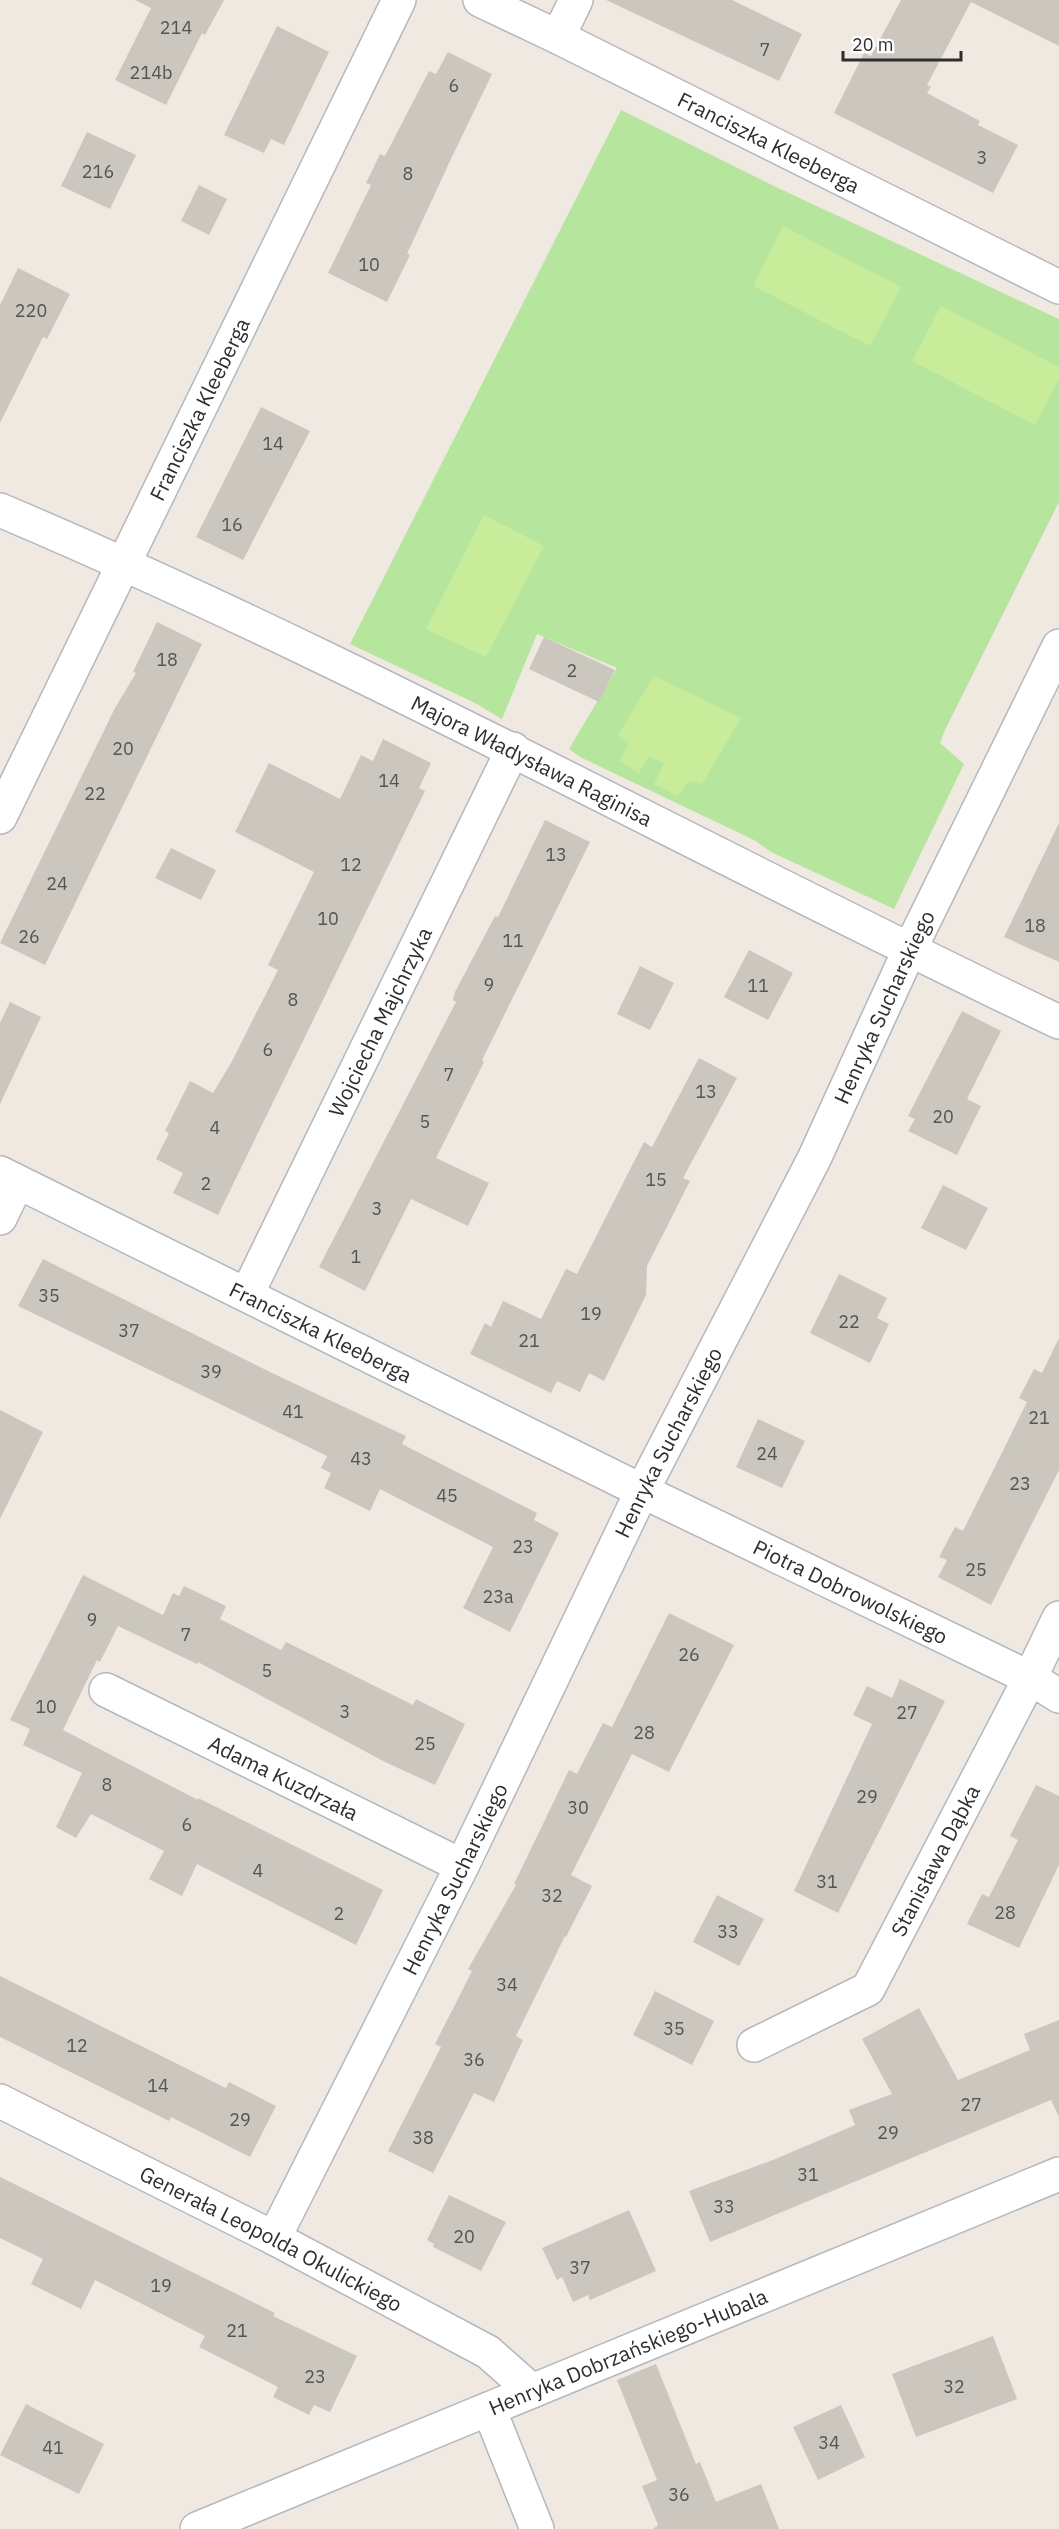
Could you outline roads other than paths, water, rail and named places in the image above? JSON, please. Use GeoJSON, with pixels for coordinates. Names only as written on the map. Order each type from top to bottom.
{"type":"FeatureCollection","features":[{"type":"Feature","properties":{"kind":"street","name":"Franciszka Kleeberga"},"geometry":{"type":"LineString","coordinates":[[0,817],[399,0]]}},
{"type":"Feature","properties":{"kind":"street","name":"Franciszka Kleeberga"},"geometry":{"type":"LineString","coordinates":[[480,0],[1059,287]]}},
{"type":"Feature","properties":{"kind":"street"},"geometry":{"type":"LineString","coordinates":[[558,37],[576,0]]}},
{"type":"Feature","properties":{"kind":"street","name":"Majora Władysława Raginisa"},"geometry":{"type":"LineString","coordinates":[[0,510],[123,562],[513,749],[909,951],[1059,1022]]}},
{"type":"Feature","properties":{"kind":"street","name":"Henryka Sucharskiego"},"geometry":{"type":"LineString","coordinates":[[274,2238],[462,1866],[642,1491],[814,1159],[909,951],[1059,646]]}},
{"type":"Feature","properties":{"kind":"street","name":"Wojciecha Majchrzyka"},"geometry":{"type":"LineString","coordinates":[[247,1294],[513,749]]}},
{"type":"Feature","properties":{"kind":"street","name":"Franciszka Kleeberga"},"geometry":{"type":"LineString","coordinates":[[9,1178],[642,1491]]}},
{"type":"Feature","properties":{"kind":"street"},"geometry":{"type":"LineString","coordinates":[[0,1218],[9,1178]]}},
{"type":"Feature","properties":{"kind":"street","name":"Piotra Dobrowolskiego"},"geometry":{"type":"LineString","coordinates":[[642,1491],[1030,1678],[1059,1696]]}},
{"type":"Feature","properties":{"kind":"street","name":"Stanisława Dąbka"},"geometry":{"type":"LineString","coordinates":[[754,2045],[868,1989],[1059,1618]]}},
{"type":"Feature","properties":{"kind":"street","name":"Adama Kuzdrzała"},"geometry":{"type":"LineString","coordinates":[[105,1690],[462,1866]]}},
{"type":"Feature","properties":{"kind":"street","name":"Generała Leopolda Okulickiego"},"geometry":{"type":"LineString","coordinates":[[0,2102],[274,2238],[488,2352],[532,2391]]}},
{"type":"Feature","properties":{"kind":"street","name":"Henryka Dobrzańskiego-Hubala"},"geometry":{"type":"LineString","coordinates":[[197,2529],[1059,2174]]}},
{"type":"Feature","properties":{"kind":"street"},"geometry":{"type":"LineString","coordinates":[[489,2409],[537,2529]]}}]}
